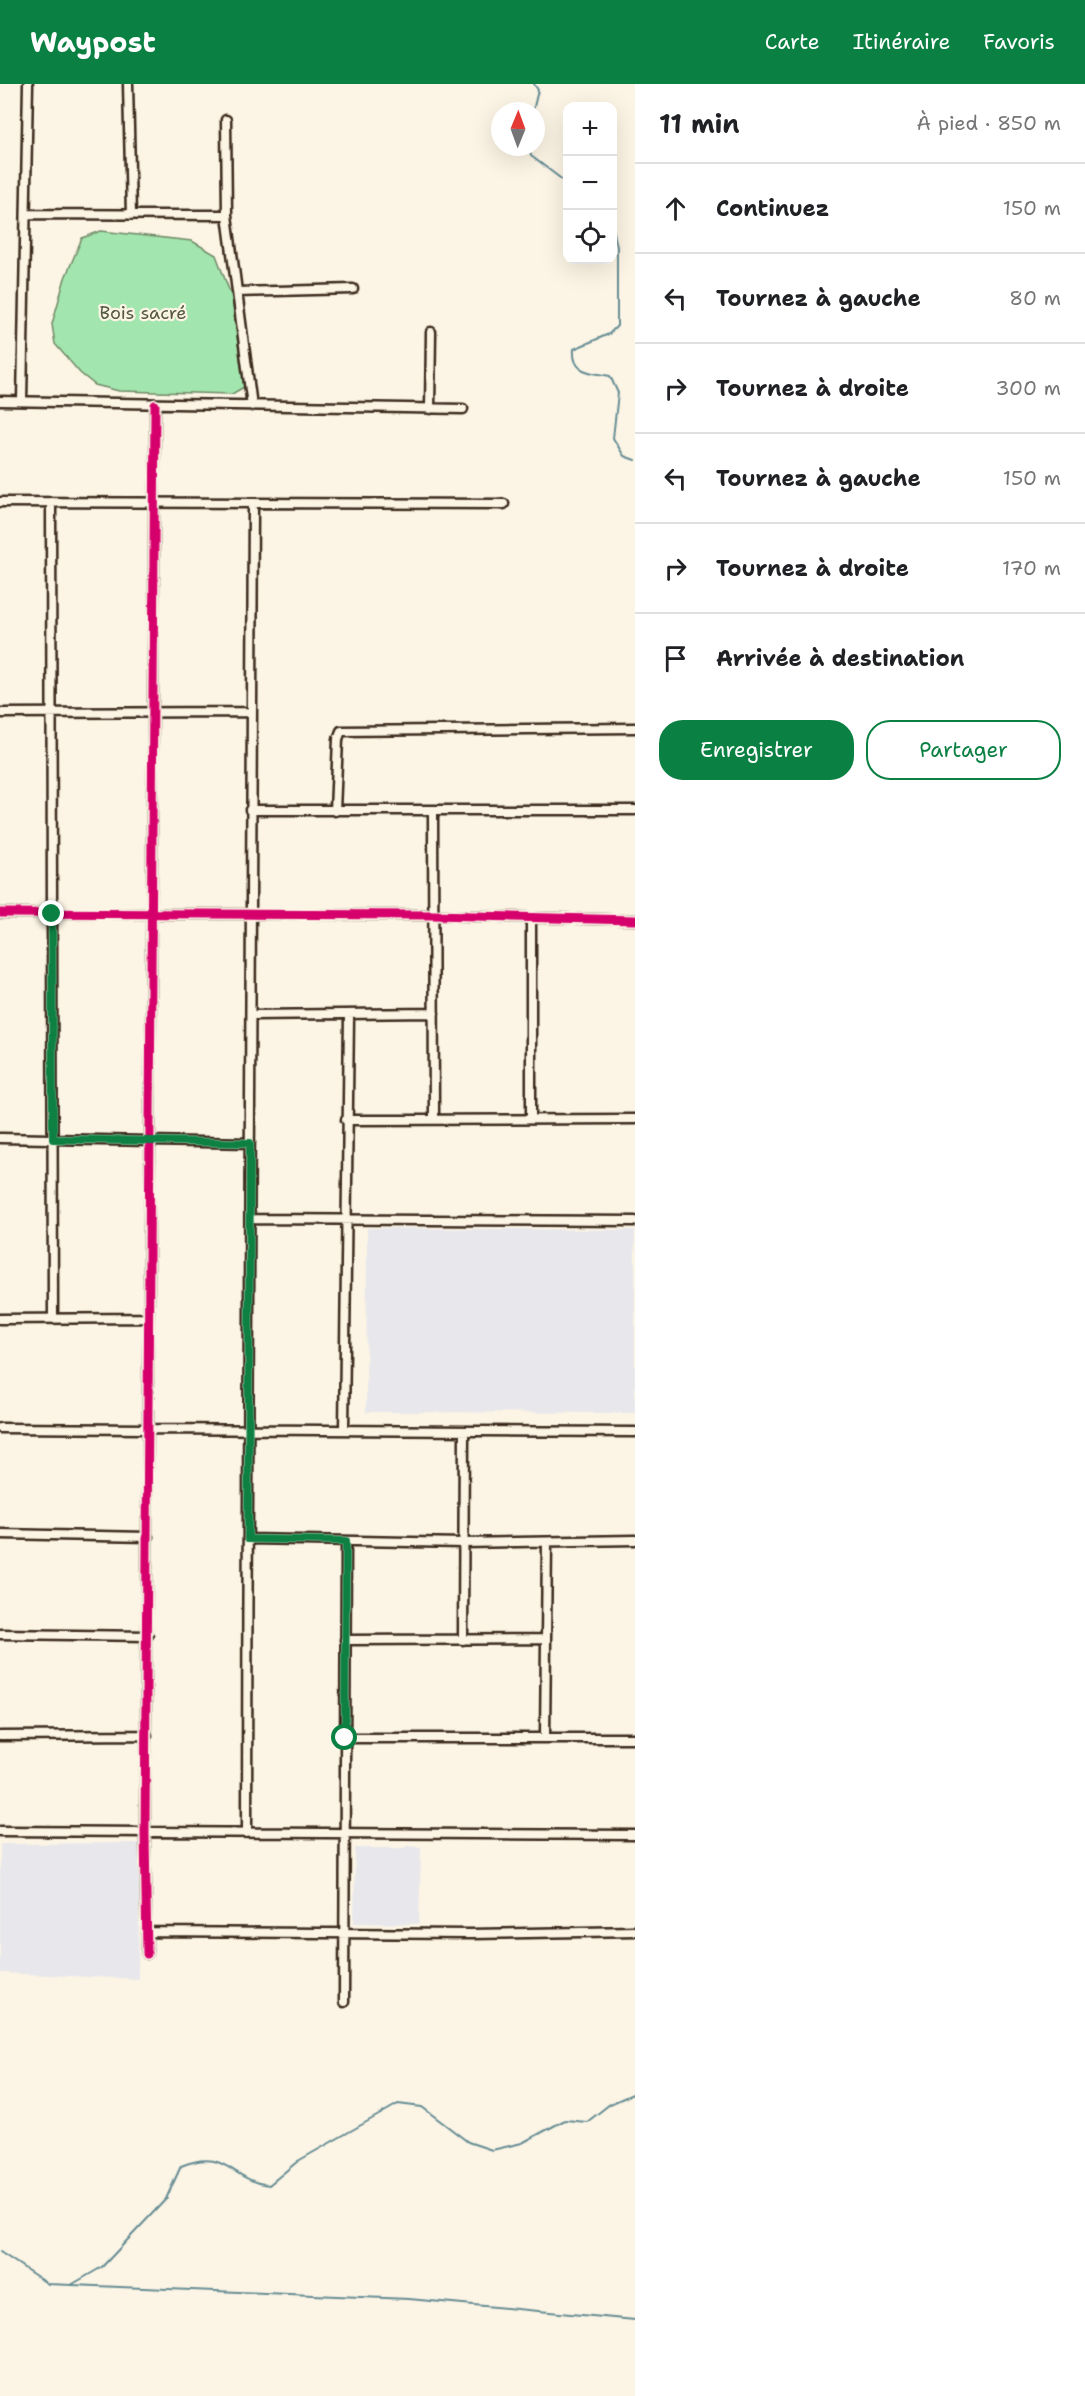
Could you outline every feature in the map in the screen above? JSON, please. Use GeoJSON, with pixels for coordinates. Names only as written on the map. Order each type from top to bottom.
{"type":"FeatureCollection","features":[{"type":"Feature","properties":{"kind":"street"},"geometry":{"type":"LineString","coordinates":[[22,401],[28,84]]}},
{"type":"Feature","properties":{"kind":"street"},"geometry":{"type":"LineString","coordinates":[[128,84],[131,215]]}},
{"type":"Feature","properties":{"kind":"street"},"geometry":{"type":"LineString","coordinates":[[226,120],[227,215],[252,406]]}},
{"type":"Feature","properties":{"kind":"street"},"geometry":{"type":"LineString","coordinates":[[27,214],[227,215]]}},
{"type":"Feature","properties":{"kind":"street"},"geometry":{"type":"LineString","coordinates":[[237,292],[353,289]]}},
{"type":"Feature","properties":{"kind":"street"},"geometry":{"type":"LineString","coordinates":[[430,409],[431,332]]}},
{"type":"Feature","properties":{"kind":"street"},"geometry":{"type":"LineString","coordinates":[[0,401],[463,409]]}},
{"type":"Feature","properties":{"kind":"street"},"geometry":{"type":"LineString","coordinates":[[147,1954],[145,1833],[148,1636],[148,1318],[152,1142],[151,914],[155,405]]}},
{"type":"Feature","properties":{"kind":"street"},"geometry":{"type":"LineString","coordinates":[[0,502],[504,504]]}},
{"type":"Feature","properties":{"kind":"street"},"geometry":{"type":"LineString","coordinates":[[51,502],[53,1319]]}},
{"type":"Feature","properties":{"kind":"street"},"geometry":{"type":"LineString","coordinates":[[247,1833],[246,1430],[250,1219],[250,712],[253,504]]}},
{"type":"Feature","properties":{"kind":"street"},"geometry":{"type":"LineString","coordinates":[[0,713],[250,712]]}},
{"type":"Feature","properties":{"kind":"street"},"geometry":{"type":"LineString","coordinates":[[335,811],[338,739],[341,731],[635,728]]}},
{"type":"Feature","properties":{"kind":"street"},"geometry":{"type":"LineString","coordinates":[[250,810],[635,810]]}},
{"type":"Feature","properties":{"kind":"street"},"geometry":{"type":"LineString","coordinates":[[433,811],[434,1118]]}},
{"type":"Feature","properties":{"kind":"street"},"geometry":{"type":"LineString","coordinates":[[0,913],[433,915],[635,920]]}},
{"type":"Feature","properties":{"kind":"street"},"geometry":{"type":"LineString","coordinates":[[531,918],[531,1119]]}},
{"type":"Feature","properties":{"kind":"street"},"geometry":{"type":"LineString","coordinates":[[251,1015],[349,1016],[434,1013]]}},
{"type":"Feature","properties":{"kind":"street"},"geometry":{"type":"LineString","coordinates":[[344,1430],[349,1016]]}},
{"type":"Feature","properties":{"kind":"street"},"geometry":{"type":"LineString","coordinates":[[346,1120],[635,1119]]}},
{"type":"Feature","properties":{"kind":"street"},"geometry":{"type":"LineString","coordinates":[[0,1138],[250,1143]]}},
{"type":"Feature","properties":{"kind":"street"},"geometry":{"type":"LineString","coordinates":[[250,1219],[635,1221]]}},
{"type":"Feature","properties":{"kind":"street"},"geometry":{"type":"LineString","coordinates":[[0,1319],[148,1318]]}},
{"type":"Feature","properties":{"kind":"street"},"geometry":{"type":"LineString","coordinates":[[0,1428],[635,1432]]}},
{"type":"Feature","properties":{"kind":"street"},"geometry":{"type":"LineString","coordinates":[[463,1640],[464,1431]]}},
{"type":"Feature","properties":{"kind":"street"},"geometry":{"type":"LineString","coordinates":[[0,1534],[148,1537]]}},
{"type":"Feature","properties":{"kind":"street"},"geometry":{"type":"LineString","coordinates":[[248,1539],[464,1543],[635,1540]]}},
{"type":"Feature","properties":{"kind":"street"},"geometry":{"type":"LineString","coordinates":[[344,2002],[346,1541]]}},
{"type":"Feature","properties":{"kind":"street"},"geometry":{"type":"LineString","coordinates":[[545,1738],[547,1542]]}},
{"type":"Feature","properties":{"kind":"street"},"geometry":{"type":"LineString","coordinates":[[0,1634],[148,1636]]}},
{"type":"Feature","properties":{"kind":"street"},"geometry":{"type":"LineString","coordinates":[[345,1640],[546,1639]]}},
{"type":"Feature","properties":{"kind":"street"},"geometry":{"type":"LineString","coordinates":[[0,1736],[147,1735]]}},
{"type":"Feature","properties":{"kind":"street"},"geometry":{"type":"LineString","coordinates":[[345,1738],[635,1738]]}},
{"type":"Feature","properties":{"kind":"street"},"geometry":{"type":"LineString","coordinates":[[0,1832],[635,1835]]}},
{"type":"Feature","properties":{"kind":"street"},"geometry":{"type":"LineString","coordinates":[[147,1932],[471,1934],[635,1931]]}},
{"type":"Feature","properties":{"kind":"shaded area"},"geometry":{"type":"Polygon","coordinates":[[[367,1228],[635,1230],[635,1413],[366,1412],[367,1228]]]}},
{"type":"Feature","properties":{"kind":"shaded area"},"geometry":{"type":"Polygon","coordinates":[[[140,1843],[138,1979],[0,1973],[0,1844],[140,1843]]]}},
{"type":"Feature","properties":{"kind":"shaded area"},"geometry":{"type":"Polygon","coordinates":[[[406,1846],[421,1847],[419,1924],[354,1923],[355,1848],[405,1848],[406,1846]]]}},
{"type":"Feature","properties":{"kind":"green space","name":"Bois sacré"},"geometry":{"type":"Polygon","coordinates":[[[101,231],[192,241],[216,255],[232,298],[244,387],[232,394],[119,391],[95,385],[80,373],[55,344],[52,324],[65,278],[82,238],[101,231]]]}},
{"type":"Feature","properties":{"kind":"waterway"},"geometry":{"type":"LineString","coordinates":[[534,84],[538,90],[535,102]]}},
{"type":"Feature","properties":{"kind":"waterway"},"geometry":{"type":"LineString","coordinates":[[531,156],[563,180]]}},
{"type":"Feature","properties":{"kind":"waterway"},"geometry":{"type":"LineString","coordinates":[[617,264],[617,326],[609,334],[574,349],[574,357],[576,363],[584,370],[610,376],[618,393],[613,438],[624,456],[635,460]]}},
{"type":"Feature","properties":{"kind":"waterway"},"geometry":{"type":"LineString","coordinates":[[71,2285],[102,2267],[166,2199],[181,2166],[196,2161],[219,2162],[245,2177],[269,2185],[298,2161],[398,2104],[422,2107],[468,2142],[492,2150],[522,2143],[565,2120],[587,2122],[610,2104],[635,2093]]}},
{"type":"Feature","properties":{"kind":"waterway"},"geometry":{"type":"LineString","coordinates":[[0,2252],[48,2284],[409,2299],[635,2320]]}},
{"type":"Feature","properties":{"kind":"cycle path"},"geometry":{"type":"LineString","coordinates":[[147,1954],[145,1833],[155,405]]}},
{"type":"Feature","properties":{"kind":"cycle path"},"geometry":{"type":"LineString","coordinates":[[0,913],[433,915],[635,920]]}},
{"type":"Feature","properties":{"kind":"route"},"geometry":{"type":"LineString","coordinates":[[52,914],[53,1139],[250,1143],[246,1430],[248,1539],[346,1541],[345,1738]]}}]}
